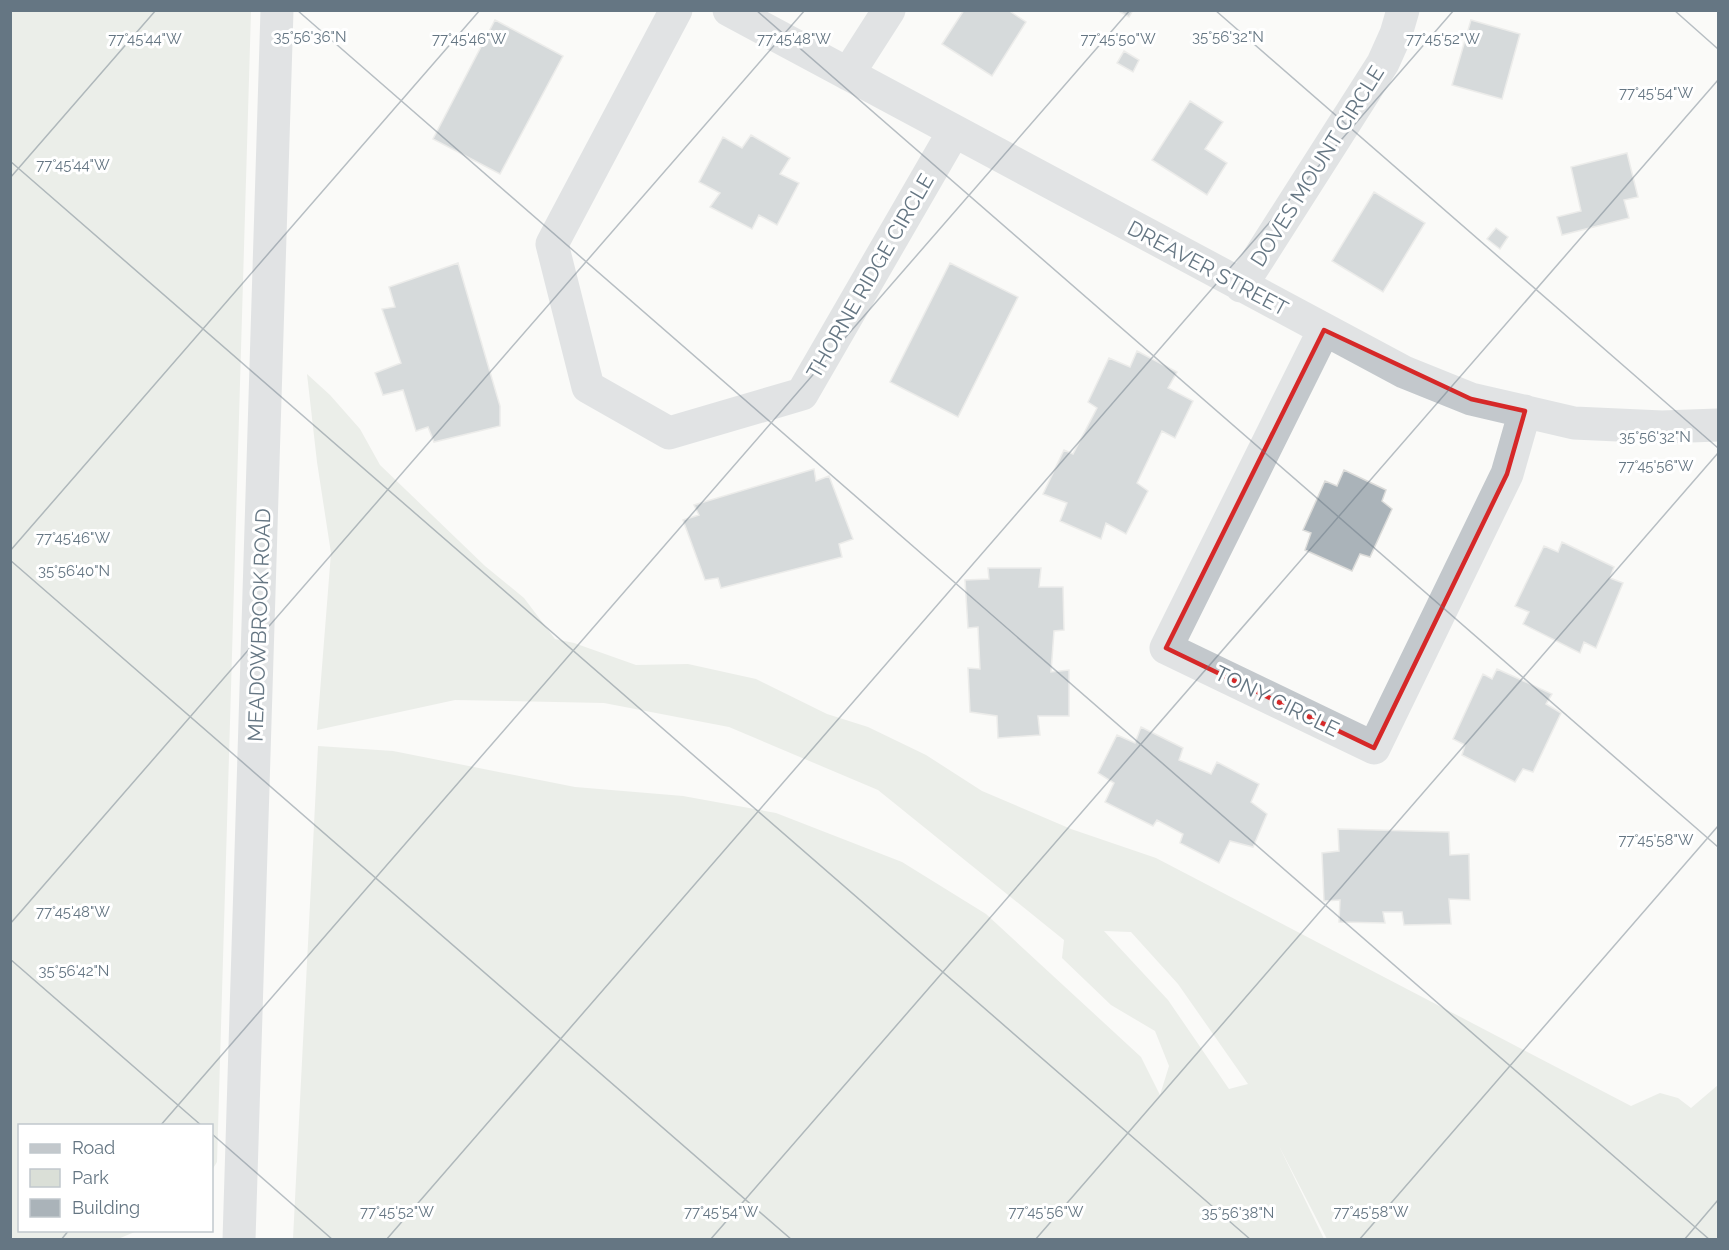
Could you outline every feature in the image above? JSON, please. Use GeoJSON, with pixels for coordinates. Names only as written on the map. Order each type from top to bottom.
{"type":"FeatureCollection","features":[{"type":"Feature","properties":{"kind":"street","name":"MEADOWBROOK ROAD"},"geometry":{"type":"LineString","coordinates":[[239,1239],[277,10]]}},
{"type":"Feature","properties":{"kind":"street","name":"THORNE RIDGE CIRCLE"},"geometry":{"type":"LineString","coordinates":[[676,10],[552,244],[588,387],[669,433],[802,394],[954,131]]}},
{"type":"Feature","properties":{"kind":"street","name":"DREAVER STREET"},"geometry":{"type":"LineString","coordinates":[[729,10],[1404,372],[1471,399],[1574,423],[1662,427],[1719,425]]}},
{"type":"Feature","properties":{"kind":"street"},"geometry":{"type":"LineString","coordinates":[[848,74],[889,10]]}},
{"type":"Feature","properties":{"kind":"street","name":"DOVES MOUNT CIRCLE"},"geometry":{"type":"LineString","coordinates":[[1241,286],[1383,63],[1396,34],[1402,10]]}},
{"type":"Feature","properties":{"kind":"street","name":"TONY CIRCLE"},"geometry":{"type":"LineString","coordinates":[[1324,330],[1166,648],[1374,748],[1507,474],[1525,411]]}},
{"type":"Feature","properties":{"kind":"highlighted area"},"geometry":{"type":"Polygon","coordinates":[[[1324,330],[1471,399],[1525,411],[1507,474],[1374,748],[1166,648],[1324,330]]]}},
{"type":"Feature","properties":{"kind":"green space"},"geometry":{"type":"Polygon","coordinates":[[[10,11],[251,11],[217,1162],[213,1168],[213,1124],[18,1124],[18,1232],[135,1232],[118,1239],[11,1239],[10,11]]]}},
{"type":"Feature","properties":{"kind":"green space"},"geometry":{"type":"Polygon","coordinates":[[[307,374],[330,395],[360,429],[380,465],[485,566],[524,598],[555,639],[574,643],[636,665],[688,664],[756,679],[827,714],[868,727],[926,755],[982,791],[1071,829],[1156,858],[1631,1106],[1660,1093],[1678,1098],[1691,1108],[1718,1085],[1718,1239],[1327,1239],[1279,1146],[1324,1239],[293,1239],[318,746],[393,751],[575,787],[683,796],[776,813],[902,862],[986,914],[1141,1057],[1160,1095],[1169,1066],[1155,1031],[1111,1005],[1062,958],[1064,940],[878,790],[729,727],[604,703],[455,700],[317,730],[331,553],[307,374]],[[1104,931],[1168,1000],[1229,1089],[1248,1084],[1178,984],[1131,932],[1104,931]]]}},
{"type":"Feature","properties":{"kind":"building"},"geometry":{"type":"Polygon","coordinates":[[[964,10],[1008,10],[1026,22],[992,76],[942,44],[964,10]]]}},
{"type":"Feature","properties":{"kind":"building"},"geometry":{"type":"Polygon","coordinates":[[[1117,10],[1133,10],[1129,17],[1117,10]]]}},
{"type":"Feature","properties":{"kind":"building"},"geometry":{"type":"Polygon","coordinates":[[[495,20],[563,56],[500,174],[433,139],[495,20]]]}},
{"type":"Feature","properties":{"kind":"building"},"geometry":{"type":"Polygon","coordinates":[[[1471,20],[1520,34],[1502,99],[1452,85],[1471,20]]]}},
{"type":"Feature","properties":{"kind":"building"},"geometry":{"type":"Polygon","coordinates":[[[1124,51],[1139,60],[1133,72],[1117,63],[1124,51]]]}},
{"type":"Feature","properties":{"kind":"building"},"geometry":{"type":"Polygon","coordinates":[[[1190,101],[1223,122],[1205,149],[1227,163],[1207,195],[1152,160],[1190,101]]]}},
{"type":"Feature","properties":{"kind":"building"},"geometry":{"type":"Polygon","coordinates":[[[751,135],[790,158],[780,174],[799,183],[777,225],[759,215],[752,229],[710,207],[720,193],[699,182],[723,137],[742,148],[751,135]]]}},
{"type":"Feature","properties":{"kind":"building"},"geometry":{"type":"Polygon","coordinates":[[[1627,153],[1638,197],[1624,200],[1629,218],[1562,235],[1557,217],[1581,211],[1571,167],[1627,153]]]}},
{"type":"Feature","properties":{"kind":"building"},"geometry":{"type":"Polygon","coordinates":[[[1374,192],[1425,223],[1383,292],[1332,261],[1374,192]]]}},
{"type":"Feature","properties":{"kind":"building"},"geometry":{"type":"Polygon","coordinates":[[[1496,228],[1508,237],[1500,249],[1487,239],[1496,228]]]}},
{"type":"Feature","properties":{"kind":"building"},"geometry":{"type":"Polygon","coordinates":[[[458,263],[500,406],[500,426],[434,442],[428,427],[416,431],[403,390],[383,395],[375,373],[401,363],[382,309],[395,307],[389,287],[458,263]]]}},
{"type":"Feature","properties":{"kind":"building"},"geometry":{"type":"Polygon","coordinates":[[[950,263],[1018,297],[958,417],[890,382],[950,263]]]}},
{"type":"Feature","properties":{"kind":"building"},"geometry":{"type":"Polygon","coordinates":[[[1137,351],[1177,372],[1168,388],[1193,401],[1175,438],[1162,431],[1137,483],[1148,491],[1126,534],[1106,523],[1101,539],[1060,521],[1067,503],[1043,494],[1064,450],[1073,454],[1097,408],[1088,402],[1109,358],[1130,367],[1137,351]]]}},
{"type":"Feature","properties":{"kind":"building"},"geometry":{"type":"Polygon","coordinates":[[[814,469],[816,481],[829,476],[853,539],[839,544],[842,557],[721,588],[718,578],[705,580],[683,520],[699,515],[694,505],[814,469]]]}},
{"type":"Feature","properties":{"kind":"building"},"geometry":{"type":"Polygon","coordinates":[[[1344,470],[1386,490],[1382,501],[1392,509],[1370,557],[1360,554],[1352,571],[1305,550],[1311,533],[1303,530],[1325,481],[1337,486],[1344,470]]]}},
{"type":"Feature","properties":{"kind":"building"},"geometry":{"type":"Polygon","coordinates":[[[1562,542],[1614,567],[1610,578],[1623,583],[1596,648],[1584,642],[1580,653],[1523,624],[1529,612],[1515,606],[1544,546],[1558,552],[1562,542]]]}},
{"type":"Feature","properties":{"kind":"building"},"geometry":{"type":"Polygon","coordinates":[[[988,568],[1041,568],[1039,587],[1063,587],[1064,630],[1054,631],[1051,672],[1069,670],[1069,716],[1038,716],[1040,735],[998,738],[997,716],[970,712],[968,668],[980,669],[978,627],[968,628],[965,580],[989,579],[988,568]]]}},
{"type":"Feature","properties":{"kind":"building"},"geometry":{"type":"Polygon","coordinates":[[[1497,669],[1552,694],[1546,704],[1561,713],[1533,772],[1523,769],[1515,782],[1462,755],[1465,745],[1453,739],[1483,674],[1492,679],[1497,669]]]}},
{"type":"Feature","properties":{"kind":"building"},"geometry":{"type":"Polygon","coordinates":[[[1141,727],[1183,748],[1179,760],[1211,774],[1217,762],[1259,784],[1251,802],[1267,814],[1253,847],[1230,841],[1219,863],[1180,843],[1183,834],[1157,820],[1153,826],[1105,802],[1114,783],[1098,773],[1117,735],[1135,743],[1141,727]]]}},
{"type":"Feature","properties":{"kind":"building"},"geometry":{"type":"Polygon","coordinates":[[[1338,829],[1449,832],[1450,855],[1469,854],[1470,900],[1449,899],[1451,924],[1404,925],[1402,912],[1383,912],[1385,923],[1339,922],[1340,900],[1324,901],[1322,853],[1339,851],[1338,829]]]}}]}
